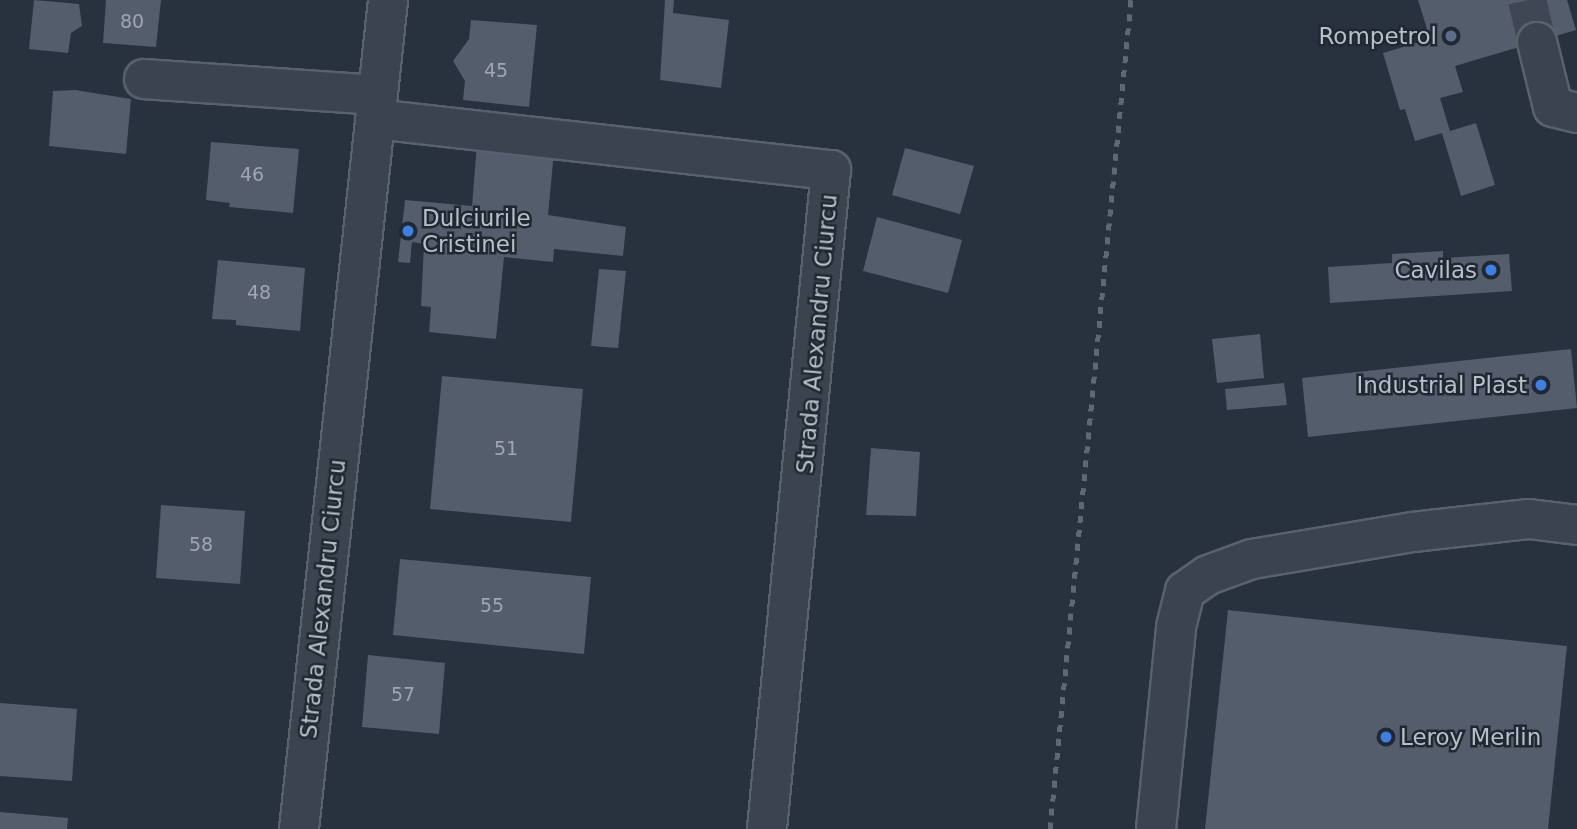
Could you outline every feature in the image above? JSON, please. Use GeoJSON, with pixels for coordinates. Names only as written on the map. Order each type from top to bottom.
{"type":"FeatureCollection","features":[{"type":"Feature","properties":{"kind":"street","name":"Strada Alexandru Ciurcu"},"geometry":{"type":"LineString","coordinates":[[299,829],[388,0]]}},
{"type":"Feature","properties":{"kind":"street"},"geometry":{"type":"LineString","coordinates":[[1537,42],[1553,107],[1577,113]]}},
{"type":"Feature","properties":{"kind":"street"},"geometry":{"type":"LineString","coordinates":[[144,79],[376,107]]}},
{"type":"Feature","properties":{"kind":"street","name":"Strada Alexandru Ciurcu"},"geometry":{"type":"LineString","coordinates":[[376,107],[831,170],[767,829]]}},
{"type":"Feature","properties":{"kind":"street"},"geometry":{"type":"LineString","coordinates":[[1156,829],[1177,627],[1185,592],[1208,575],[1252,559],[1529,519],[1577,525]]}},
{"type":"Feature","properties":{"kind":"building"},"geometry":{"type":"Polygon","coordinates":[[[34,0],[79,4],[82,26],[71,33],[68,53],[29,49],[34,0]]]}},
{"type":"Feature","properties":{"kind":"building"},"geometry":{"type":"Polygon","coordinates":[[[106,0],[161,0],[156,47],[103,43],[106,0]]]}},
{"type":"Feature","properties":{"kind":"building"},"geometry":{"type":"Polygon","coordinates":[[[665,0],[674,0],[673,13],[729,20],[721,88],[660,80],[665,0]]]}},
{"type":"Feature","properties":{"kind":"building"},"geometry":{"type":"Polygon","coordinates":[[[1418,0],[1567,0],[1576,30],[1455,66],[1463,92],[1440,98],[1450,131],[1476,123],[1495,185],[1461,196],[1442,133],[1415,141],[1405,109],[1400,110],[1383,53],[1430,39],[1418,0]]]}},
{"type":"Feature","properties":{"kind":"building"},"geometry":{"type":"Polygon","coordinates":[[[471,20],[537,25],[529,107],[463,100],[465,81],[453,61],[469,39],[471,20]]]}},
{"type":"Feature","properties":{"kind":"building"},"geometry":{"type":"Polygon","coordinates":[[[75,90],[131,99],[126,154],[49,146],[53,91],[75,90]]]}},
{"type":"Feature","properties":{"kind":"building"},"geometry":{"type":"Polygon","coordinates":[[[211,142],[299,149],[293,213],[229,207],[230,203],[206,200],[211,142]]]}},
{"type":"Feature","properties":{"kind":"building"},"geometry":{"type":"Polygon","coordinates":[[[477,144],[554,151],[548,215],[626,227],[623,256],[554,249],[553,262],[504,257],[496,339],[429,332],[431,307],[421,306],[424,244],[412,242],[410,263],[398,262],[405,200],[472,206],[477,144]]]}},
{"type":"Feature","properties":{"kind":"building"},"geometry":{"type":"Polygon","coordinates":[[[905,148],[974,166],[960,214],[892,195],[905,148]]]}},
{"type":"Feature","properties":{"kind":"building"},"geometry":{"type":"Polygon","coordinates":[[[877,217],[962,240],[948,293],[863,271],[877,217]]]}},
{"type":"Feature","properties":{"kind":"building"},"geometry":{"type":"Polygon","coordinates":[[[1443,251],[1443,258],[1509,254],[1512,291],[1330,303],[1328,267],[1392,263],[1392,254],[1443,251]]]}},
{"type":"Feature","properties":{"kind":"building"},"geometry":{"type":"Polygon","coordinates":[[[218,260],[305,268],[300,331],[236,325],[236,320],[212,319],[218,260]]]}},
{"type":"Feature","properties":{"kind":"building"},"geometry":{"type":"Polygon","coordinates":[[[599,269],[626,271],[618,348],[591,346],[599,269]]]}},
{"type":"Feature","properties":{"kind":"building"},"geometry":{"type":"Polygon","coordinates":[[[1260,334],[1264,378],[1217,383],[1212,339],[1260,334]]]}},
{"type":"Feature","properties":{"kind":"building"},"geometry":{"type":"Polygon","coordinates":[[[1571,349],[1577,408],[1308,437],[1302,378],[1571,349]]]}},
{"type":"Feature","properties":{"kind":"building"},"geometry":{"type":"Polygon","coordinates":[[[442,376],[583,389],[571,522],[430,509],[442,376]]]}},
{"type":"Feature","properties":{"kind":"building"},"geometry":{"type":"Polygon","coordinates":[[[1284,383],[1287,405],[1227,410],[1225,389],[1284,383]]]}},
{"type":"Feature","properties":{"kind":"building"},"geometry":{"type":"Polygon","coordinates":[[[871,448],[920,452],[916,516],[866,515],[871,448]]]}},
{"type":"Feature","properties":{"kind":"building"},"geometry":{"type":"Polygon","coordinates":[[[161,505],[245,511],[240,584],[156,578],[161,505]]]}},
{"type":"Feature","properties":{"kind":"building"},"geometry":{"type":"Polygon","coordinates":[[[400,559],[591,577],[584,654],[393,635],[400,559]]]}},
{"type":"Feature","properties":{"kind":"building","name":"Leroy Merlin"},"geometry":{"type":"Polygon","coordinates":[[[1228,610],[1567,646],[1548,829],[1205,829],[1228,610]]]}},
{"type":"Feature","properties":{"kind":"building"},"geometry":{"type":"Polygon","coordinates":[[[368,655],[445,663],[439,734],[362,727],[368,655]]]}},
{"type":"Feature","properties":{"kind":"building"},"geometry":{"type":"Polygon","coordinates":[[[0,703],[77,709],[72,781],[0,776],[0,703]]]}},
{"type":"Feature","properties":{"kind":"building"},"geometry":{"type":"Polygon","coordinates":[[[0,812],[68,818],[67,829],[0,829],[0,812]]]}},
{"type":"Feature","properties":{"kind":"tunnel"},"geometry":{"type":"LineString","coordinates":[[1527,0],[1537,42]]}},
{"type":"Feature","properties":{"kind":"railway"},"geometry":{"type":"LineString","coordinates":[[1050,829],[1131,0]]}},
{"type":"Feature","properties":{"kind":"place","name":"Rompetrol"},"geometry":{"type":"Point","coordinates":[1451,36]}},
{"type":"Feature","properties":{"kind":"place","name":"Dulciurile Cristinei"},"geometry":{"type":"Point","coordinates":[408,231]}},
{"type":"Feature","properties":{"kind":"place","name":"Cavilas"},"geometry":{"type":"Point","coordinates":[1491,270]}},
{"type":"Feature","properties":{"kind":"place","name":"Industrial Plast"},"geometry":{"type":"Point","coordinates":[1541,385]}},
{"type":"Feature","properties":{"kind":"place","name":"Leroy Merlin"},"geometry":{"type":"Point","coordinates":[1386,737]}}]}
